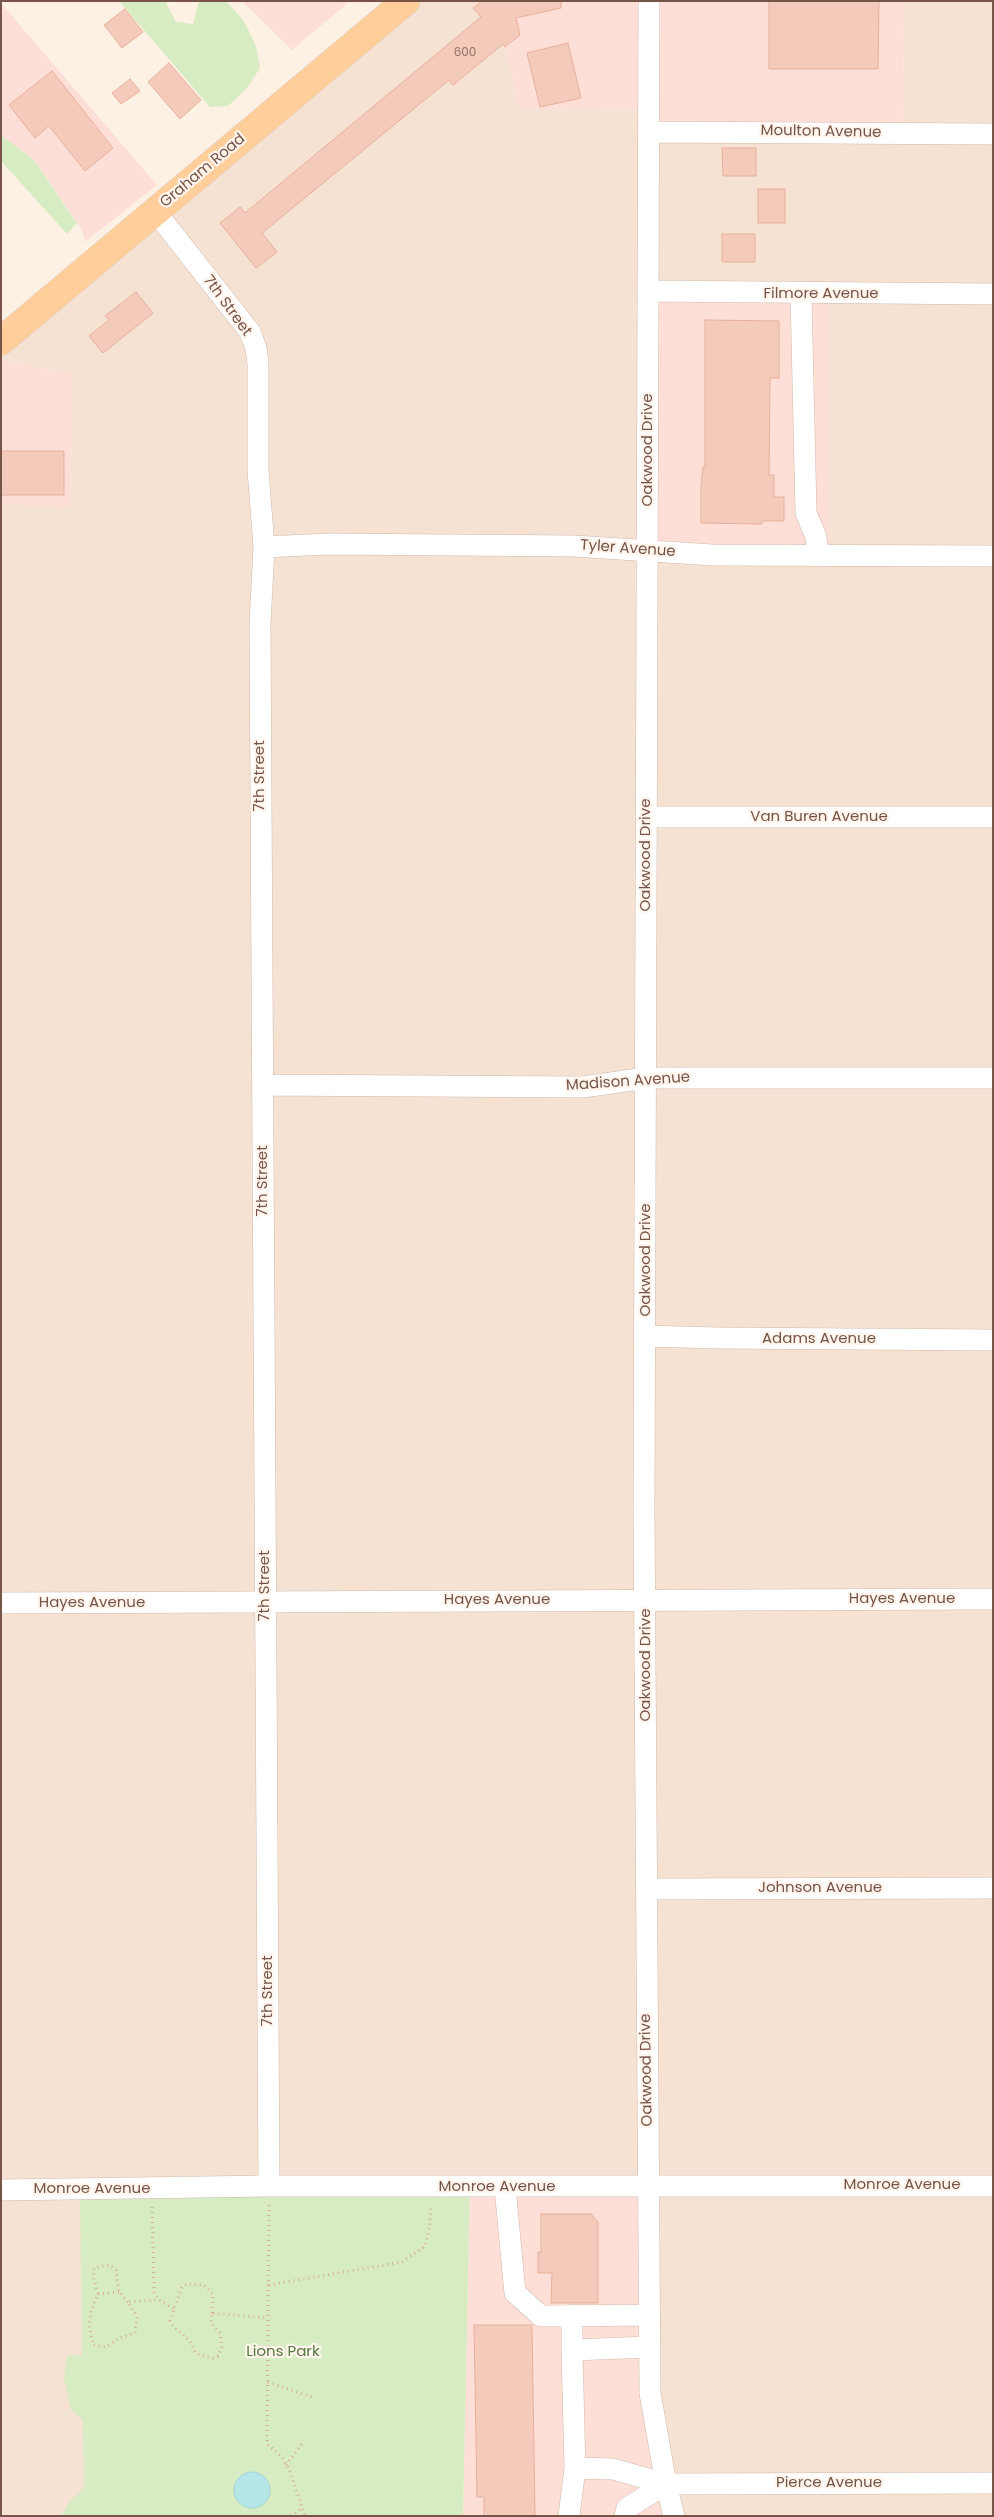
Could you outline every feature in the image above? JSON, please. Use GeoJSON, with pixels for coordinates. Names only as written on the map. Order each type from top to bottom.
{"type":"FeatureCollection","features":[{"type":"Feature","properties":{"kind":"main road","name":"Graham Road"},"geometry":{"type":"LineString","coordinates":[[1,341],[406,1]]}},
{"type":"Feature","properties":{"kind":"street","name":"Oakwood Drive"},"geometry":{"type":"LineString","coordinates":[[649,1],[645,1336],[649,2315],[650,2394],[666,2484],[674,2516]]}},
{"type":"Feature","properties":{"kind":"street","name":"Moulton Avenue"},"geometry":{"type":"LineString","coordinates":[[649,132],[993,134]]}},
{"type":"Feature","properties":{"kind":"street","name":"7th Street"},"geometry":{"type":"LineString","coordinates":[[154,211],[250,332],[256,348],[258,470],[264,547],[260,624],[269,2195]]}},
{"type":"Feature","properties":{"kind":"street","name":"Filmore Avenue"},"geometry":{"type":"LineString","coordinates":[[648,291],[801,294],[993,294]]}},
{"type":"Feature","properties":{"kind":"street"},"geometry":{"type":"LineString","coordinates":[[801,294],[806,513],[816,536],[818,555]]}},
{"type":"Feature","properties":{"kind":"street","name":"Tyler Avenue"},"geometry":{"type":"LineString","coordinates":[[264,547],[329,544],[565,546],[712,555],[993,556]]}},
{"type":"Feature","properties":{"kind":"street","name":"Van Buren Avenue"},"geometry":{"type":"LineString","coordinates":[[646,817],[993,817]]}},
{"type":"Feature","properties":{"kind":"street","name":"Madison Avenue"},"geometry":{"type":"LineString","coordinates":[[263,1085],[583,1086],[646,1078],[993,1078]]}},
{"type":"Feature","properties":{"kind":"street","name":"Adams Avenue"},"geometry":{"type":"LineString","coordinates":[[645,1336],[993,1340]]}},
{"type":"Feature","properties":{"kind":"street","name":"Hayes Avenue"},"geometry":{"type":"LineString","coordinates":[[1,1604],[266,1601],[993,1599]]}},
{"type":"Feature","properties":{"kind":"street","name":"Johnson Avenue"},"geometry":{"type":"LineString","coordinates":[[647,1889],[993,1888]]}},
{"type":"Feature","properties":{"kind":"street","name":"Monroe Avenue"},"geometry":{"type":"LineString","coordinates":[[1,2190],[152,2188],[269,2195],[433,2187],[993,2186]]}},
{"type":"Feature","properties":{"kind":"street"},"geometry":{"type":"LineString","coordinates":[[505,2187],[515,2293],[541,2316],[649,2315]]}},
{"type":"Feature","properties":{"kind":"street"},"geometry":{"type":"LineString","coordinates":[[570,2516],[575,2468],[572,2315]]}},
{"type":"Feature","properties":{"kind":"street"},"geometry":{"type":"LineString","coordinates":[[572,2350],[650,2347]]}},
{"type":"Feature","properties":{"kind":"street","name":"Pierce Avenue"},"geometry":{"type":"LineString","coordinates":[[575,2468],[613,2469],[666,2484],[993,2483]]}},
{"type":"Feature","properties":{"kind":"street"},"geometry":{"type":"LineString","coordinates":[[624,2516],[627,2508],[666,2484]]}},
{"type":"Feature","properties":{"kind":"path"},"geometry":{"type":"LineString","coordinates":[[269,2285],[402,2262],[415,2255],[425,2246],[430,2225],[433,2187]]}},
{"type":"Feature","properties":{"kind":"path"},"geometry":{"type":"LineString","coordinates":[[152,2188],[154,2288],[159,2300]]}},
{"type":"Feature","properties":{"kind":"path"},"geometry":{"type":"LineString","coordinates":[[269,2195],[267,2444],[286,2465],[305,2516]]}},
{"type":"Feature","properties":{"kind":"path"},"geometry":{"type":"LineString","coordinates":[[100,2265],[109,2265],[116,2270],[119,2292],[137,2317],[135,2333],[119,2338],[106,2347],[98,2347],[91,2341],[89,2324],[91,2311],[98,2294],[93,2271],[100,2265]]}},
{"type":"Feature","properties":{"kind":"path"},"geometry":{"type":"LineString","coordinates":[[187,2284],[204,2285],[213,2294],[212,2313],[211,2323],[220,2333],[222,2348],[218,2356],[213,2358],[194,2352],[190,2341],[171,2324],[170,2318],[182,2287],[187,2284]]}},
{"type":"Feature","properties":{"kind":"path"},"geometry":{"type":"LineString","coordinates":[[98,2294],[119,2292]]}},
{"type":"Feature","properties":{"kind":"path"},"geometry":{"type":"LineString","coordinates":[[128,2302],[159,2300],[174,2309]]}},
{"type":"Feature","properties":{"kind":"path"},"geometry":{"type":"LineString","coordinates":[[212,2313],[268,2318]]}},
{"type":"Feature","properties":{"kind":"path"},"geometry":{"type":"LineString","coordinates":[[268,2382],[315,2398]]}},
{"type":"Feature","properties":{"kind":"path"},"geometry":{"type":"LineString","coordinates":[[286,2465],[304,2441]]}},
{"type":"Feature","properties":{"kind":"path"},"geometry":{"type":"LineString","coordinates":[[291,2516],[302,2508]]}},
{"type":"Feature","properties":{"kind":"shaded area"},"geometry":{"type":"Polygon","coordinates":[[[242,1],[350,1],[292,50],[242,1]]]}},
{"type":"Feature","properties":{"kind":"shaded area"},"geometry":{"type":"Polygon","coordinates":[[[407,1],[470,1],[507,53],[519,109],[649,110],[904,133],[903,1],[993,1],[993,2516],[674,2516],[666,2484],[648,2186],[340,2187],[84,2516],[1,2516],[1,505],[70,505],[73,375],[1,360],[1,341],[407,1]]]}},
{"type":"Feature","properties":{"kind":"shaded area"},"geometry":{"type":"Polygon","coordinates":[[[470,1],[903,1],[904,133],[649,132],[648,110],[519,109],[507,53],[470,1]]]}},
{"type":"Feature","properties":{"kind":"shaded area"},"geometry":{"type":"Polygon","coordinates":[[[1,3],[157,185],[85,242],[82,230],[34,160],[1,135],[1,3]]]}},
{"type":"Feature","properties":{"kind":"shaded area"},"geometry":{"type":"Polygon","coordinates":[[[648,291],[827,294],[830,555],[648,550],[648,291]]]}},
{"type":"Feature","properties":{"kind":"shaded area"},"geometry":{"type":"Polygon","coordinates":[[[1,360],[73,375],[70,506],[1,505],[1,360]]]}},
{"type":"Feature","properties":{"kind":"shaded area"},"geometry":{"type":"Polygon","coordinates":[[[648,2186],[650,2393],[674,2516],[463,2516],[470,2187],[648,2186]]]}},
{"type":"Feature","properties":{"kind":"green space"},"geometry":{"type":"Polygon","coordinates":[[[119,1],[165,1],[176,22],[193,24],[199,1],[226,1],[244,21],[256,46],[260,68],[247,88],[228,106],[210,107],[119,1]]]}},
{"type":"Feature","properties":{"kind":"green space"},"geometry":{"type":"Polygon","coordinates":[[[1,135],[34,160],[77,223],[67,234],[1,161],[1,135]]]}},
{"type":"Feature","properties":{"kind":"green space","name":"Lions Park"},"geometry":{"type":"Polygon","coordinates":[[[470,2187],[463,2516],[61,2516],[69,2502],[84,2488],[83,2420],[71,2410],[64,2378],[67,2356],[82,2355],[80,2189],[470,2187]]]}},
{"type":"Feature","properties":{"kind":"water"},"geometry":{"type":"Polygon","coordinates":[[[252,2472],[259,2473],[265,2477],[269,2483],[269,2497],[265,2503],[259,2507],[252,2508],[245,2507],[239,2503],[235,2497],[234,2490],[235,2483],[239,2477],[245,2473],[252,2472]]]}},
{"type":"Feature","properties":{"kind":"building"},"geometry":{"type":"Polygon","coordinates":[[[482,1],[561,1],[561,8],[516,18],[520,35],[505,47],[503,44],[453,85],[449,80],[262,233],[277,252],[256,268],[220,223],[240,207],[245,213],[481,17],[473,8],[482,1]]]}},
{"type":"Feature","properties":{"kind":"building"},"geometry":{"type":"Polygon","coordinates":[[[769,1],[879,1],[878,69],[769,69],[769,1]]]}},
{"type":"Feature","properties":{"kind":"building"},"geometry":{"type":"Polygon","coordinates":[[[125,9],[143,32],[122,48],[104,25],[125,9]]]}},
{"type":"Feature","properties":{"kind":"building"},"geometry":{"type":"Polygon","coordinates":[[[568,43],[581,98],[540,107],[527,53],[568,43]]]}},
{"type":"Feature","properties":{"kind":"building"},"geometry":{"type":"Polygon","coordinates":[[[169,63],[201,100],[180,119],[148,82],[169,63]]]}},
{"type":"Feature","properties":{"kind":"building"},"geometry":{"type":"Polygon","coordinates":[[[52,71],[113,148],[85,171],[49,126],[35,138],[9,105],[52,71]]]}},
{"type":"Feature","properties":{"kind":"building"},"geometry":{"type":"Polygon","coordinates":[[[130,79],[140,91],[121,104],[112,93],[130,79]]]}},
{"type":"Feature","properties":{"kind":"building"},"geometry":{"type":"Polygon","coordinates":[[[722,148],[756,148],[756,176],[723,176],[722,148]]]}},
{"type":"Feature","properties":{"kind":"building"},"geometry":{"type":"Polygon","coordinates":[[[758,189],[785,189],[785,223],[758,223],[758,189]]]}},
{"type":"Feature","properties":{"kind":"building"},"geometry":{"type":"Polygon","coordinates":[[[722,234],[755,234],[755,262],[722,262],[722,234]]]}},
{"type":"Feature","properties":{"kind":"building"},"geometry":{"type":"Polygon","coordinates":[[[136,292],[153,313],[103,353],[89,336],[109,320],[105,316],[136,292]]]}},
{"type":"Feature","properties":{"kind":"building"},"geometry":{"type":"Polygon","coordinates":[[[705,320],[779,321],[779,378],[770,378],[769,475],[774,475],[774,497],[784,497],[784,521],[762,521],[762,524],[701,523],[701,485],[703,467],[705,467],[705,320]]]}},
{"type":"Feature","properties":{"kind":"building"},"geometry":{"type":"Polygon","coordinates":[[[1,451],[64,451],[64,495],[1,495],[1,451]]]}},
{"type":"Feature","properties":{"kind":"building"},"geometry":{"type":"Polygon","coordinates":[[[541,2214],[591,2214],[598,2222],[598,2303],[551,2303],[552,2273],[538,2273],[538,2252],[541,2252],[541,2214]]]}},
{"type":"Feature","properties":{"kind":"building"},"geometry":{"type":"Polygon","coordinates":[[[474,2325],[532,2325],[535,2516],[484,2516],[484,2497],[477,2497],[474,2325]]]}}]}
